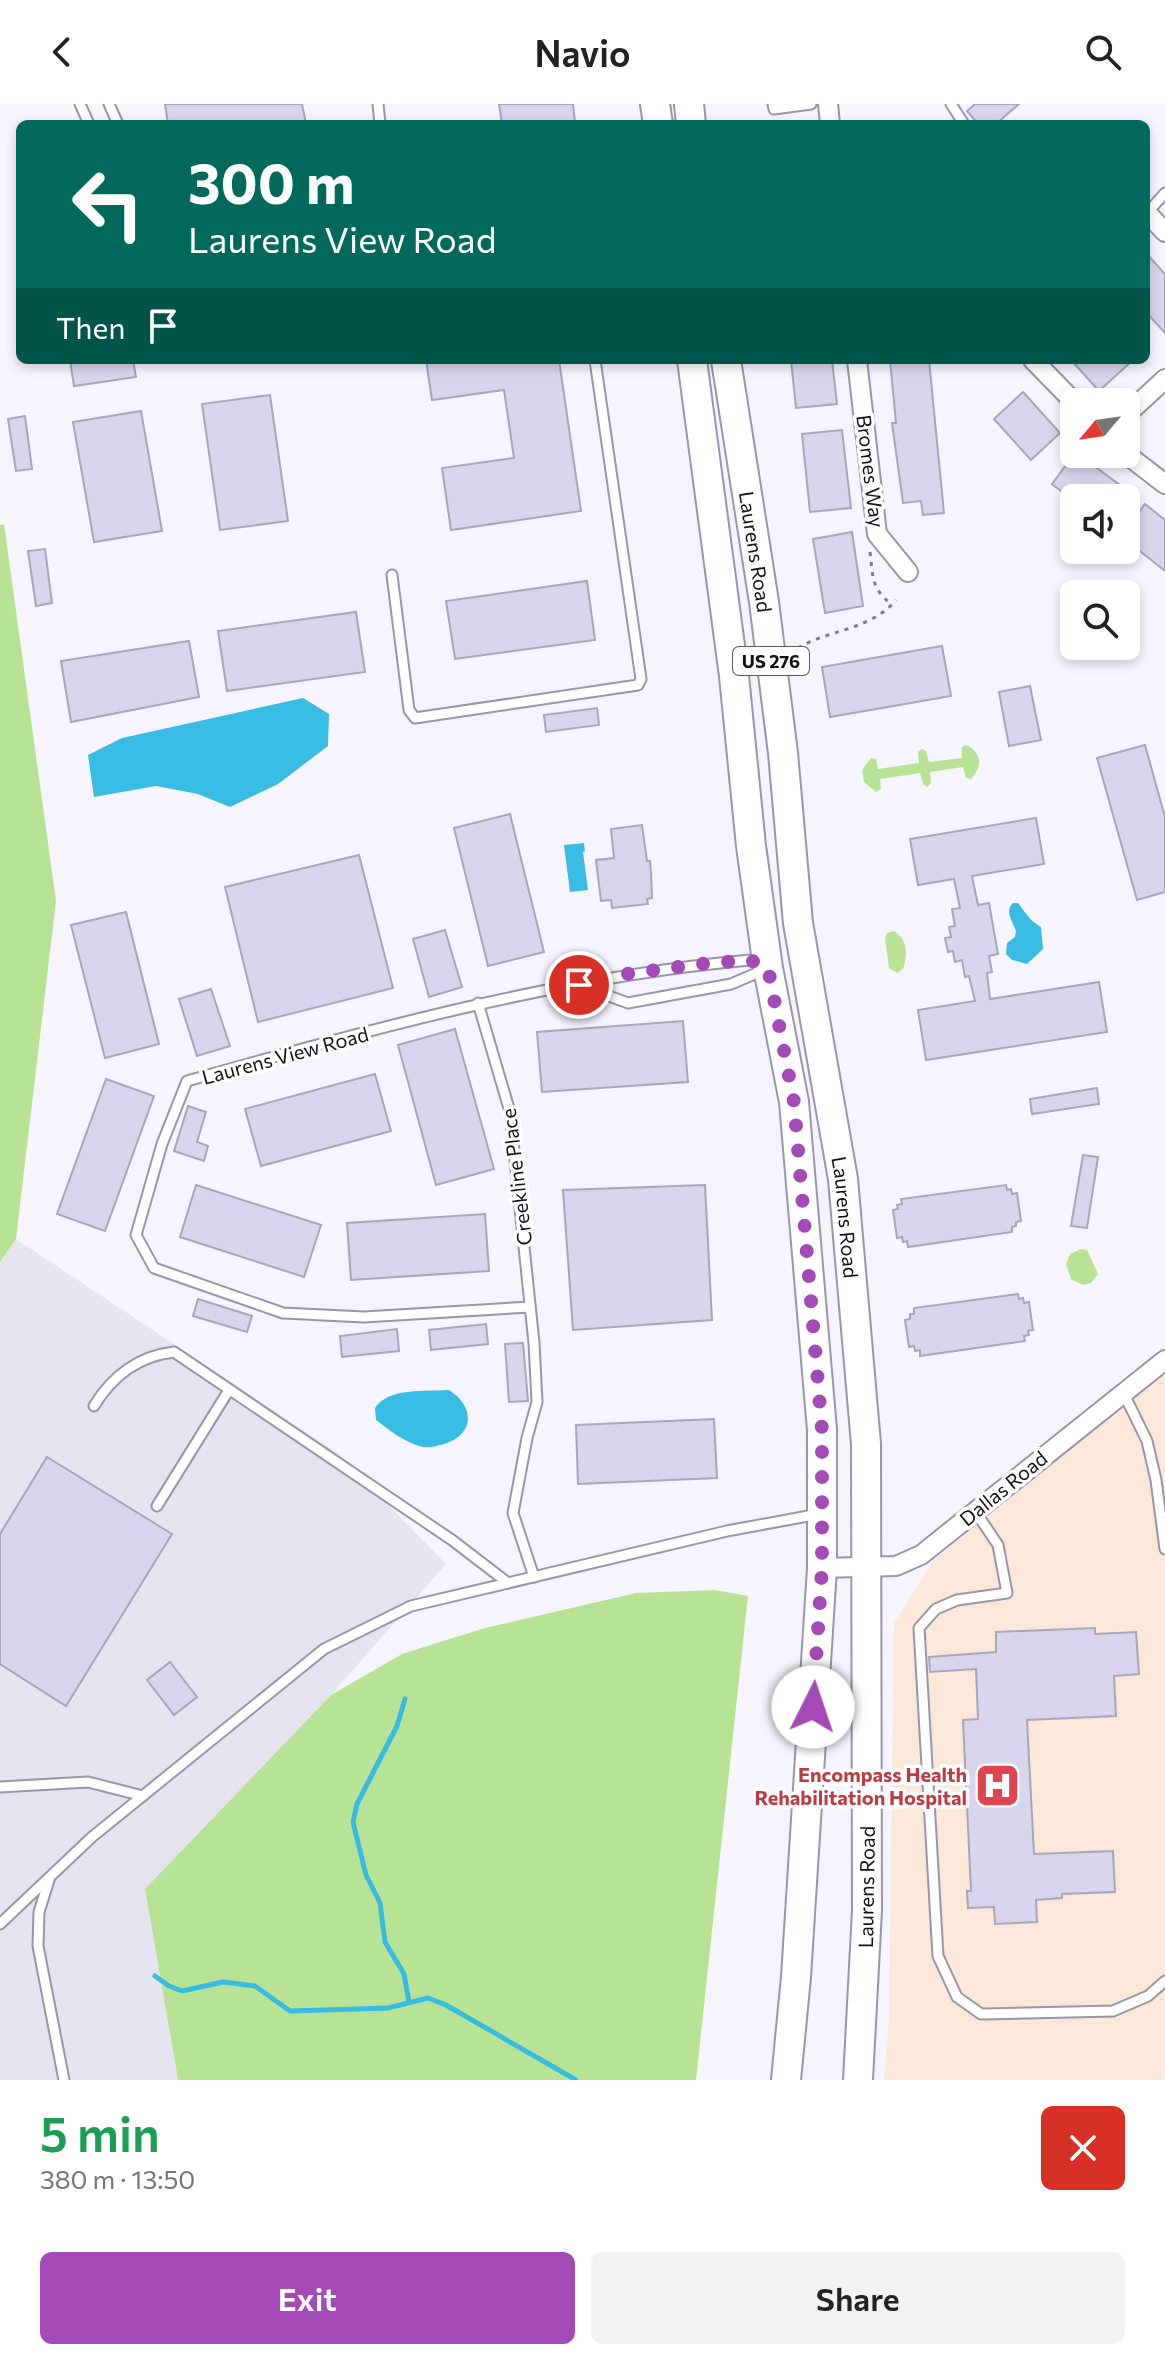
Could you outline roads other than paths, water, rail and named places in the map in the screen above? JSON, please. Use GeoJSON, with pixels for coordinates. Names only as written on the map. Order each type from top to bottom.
{"type":"FeatureCollection","features":[{"type":"Feature","properties":{"kind":"main road","name":"Laurens Road"},"geometry":{"type":"LineString","coordinates":[[693,364],[715,525],[751,846],[768,968],[794,1102],[822,1430],[822,1568],[796,1977],[786,2080]]}},
{"type":"Feature","properties":{"kind":"main road","name":"Laurens Road"},"geometry":{"type":"LineString","coordinates":[[727,364],[783,753],[798,923],[843,1179],[866,1444],[867,1910],[858,2080]]}},
{"type":"Feature","properties":{"kind":"main road"},"geometry":{"type":"LineString","coordinates":[[715,525],[751,518]]}},
{"type":"Feature","properties":{"kind":"main road"},"geometry":{"type":"LineString","coordinates":[[768,968],[805,964]]}},
{"type":"Feature","properties":{"kind":"street"},"geometry":{"type":"LineString","coordinates":[[1150,216],[1165,232]]}},
{"type":"Feature","properties":{"kind":"street","name":"Bromes Way"},"geometry":{"type":"LineString","coordinates":[[857,364],[877,534],[908,572]]}},
{"type":"Feature","properties":{"kind":"street"},"geometry":{"type":"LineString","coordinates":[[1037,364],[1060,388]]}},
{"type":"Feature","properties":{"kind":"street"},"geometry":{"type":"LineString","coordinates":[[1140,402],[1165,379]]}},
{"type":"Feature","properties":{"kind":"street"},"geometry":{"type":"LineString","coordinates":[[1140,465],[1165,484]]}},
{"type":"Feature","properties":{"kind":"street","name":"Dallas Road"},"geometry":{"type":"LineString","coordinates":[[822,1568],[896,1566],[921,1555],[1165,1360]]}},
{"type":"Feature","properties":{"kind":"lane"},"geometry":{"type":"LineString","coordinates":[[773,104],[774,109],[811,104]]}},
{"type":"Feature","properties":{"kind":"lane"},"geometry":{"type":"LineString","coordinates":[[1150,210],[1165,193]]}},
{"type":"Feature","properties":{"kind":"lane"},"geometry":{"type":"LineString","coordinates":[[392,575],[409,710],[415,718],[638,685],[641,679],[596,364]]}},
{"type":"Feature","properties":{"kind":"lane","name":"Laurens View Road"},"geometry":{"type":"LineString","coordinates":[[530,1307],[364,1317],[283,1313],[154,1268],[136,1235],[162,1144],[187,1081],[478,1003],[626,974],[750,960],[768,968]]}},
{"type":"Feature","properties":{"kind":"lane"},"geometry":{"type":"LineString","coordinates":[[579,985],[628,1003],[731,984],[768,968]]}},
{"type":"Feature","properties":{"kind":"lane","name":"Creekline Place"},"geometry":{"type":"LineString","coordinates":[[478,1003],[510,1112],[530,1307],[537,1402],[513,1513],[534,1577]]}},
{"type":"Feature","properties":{"kind":"lane"},"geometry":{"type":"LineString","coordinates":[[94,1406],[107,1385],[151,1355],[174,1352],[452,1540],[508,1583]]}},
{"type":"Feature","properties":{"kind":"lane"},"geometry":{"type":"LineString","coordinates":[[157,1506],[229,1390]]}},
{"type":"Feature","properties":{"kind":"lane"},"geometry":{"type":"LineString","coordinates":[[1123,1392],[1147,1441],[1156,1480],[1165,1549]]}},
{"type":"Feature","properties":{"kind":"lane"},"geometry":{"type":"LineString","coordinates":[[975,1511],[998,1545],[1007,1593],[957,1600],[936,1609],[919,1628],[938,1956],[957,1997],[981,2014],[1113,2011],[1148,1996],[1165,1981]]}},
{"type":"Feature","properties":{"kind":"lane"},"geometry":{"type":"LineString","coordinates":[[0,1924],[92,1837],[324,1649],[411,1606],[727,1531],[822,1514]]}},
{"type":"Feature","properties":{"kind":"lane"},"geometry":{"type":"LineString","coordinates":[[0,1787],[88,1782],[143,1796]]}},
{"type":"Feature","properties":{"kind":"lane"},"geometry":{"type":"LineString","coordinates":[[50,1877],[39,1912],[38,1946],[64,2080]]}},
{"type":"Feature","properties":{"kind":"water"},"geometry":{"type":"Polygon","coordinates":[[[303,698],[329,714],[328,746],[278,784],[230,807],[198,794],[156,786],[94,797],[88,755],[122,738],[303,698]]]}},
{"type":"Feature","properties":{"kind":"water"},"geometry":{"type":"Polygon","coordinates":[[[584,843],[588,890],[570,892],[564,845],[584,843]]]}},
{"type":"Feature","properties":{"kind":"water"},"geometry":{"type":"Polygon","coordinates":[[[1013,903],[1018,903],[1041,927],[1043,949],[1027,964],[1012,960],[1006,954],[1007,943],[1015,937],[1016,931],[1009,913],[1013,903]]]}},
{"type":"Feature","properties":{"kind":"water"},"geometry":{"type":"Polygon","coordinates":[[[449,1390],[464,1404],[468,1420],[462,1434],[454,1440],[429,1447],[419,1446],[376,1420],[375,1408],[389,1397],[408,1392],[449,1390]]]}},
{"type":"Feature","properties":{"kind":"waterway"},"geometry":{"type":"LineString","coordinates":[[405,1699],[397,1726],[357,1804],[353,1822],[366,1875],[380,1903],[385,1942],[404,1974],[409,2002]]}},
{"type":"Feature","properties":{"kind":"waterway"},"geometry":{"type":"LineString","coordinates":[[155,1976],[182,1991],[223,1982],[255,1986],[290,2011],[388,2008],[428,1998],[446,2005],[576,2080]]}},
{"type":"Feature","properties":{"kind":"place","name":"Encompass Health Rehabilitation Hospital"},"geometry":{"type":"Point","coordinates":[998,1786]}}]}
